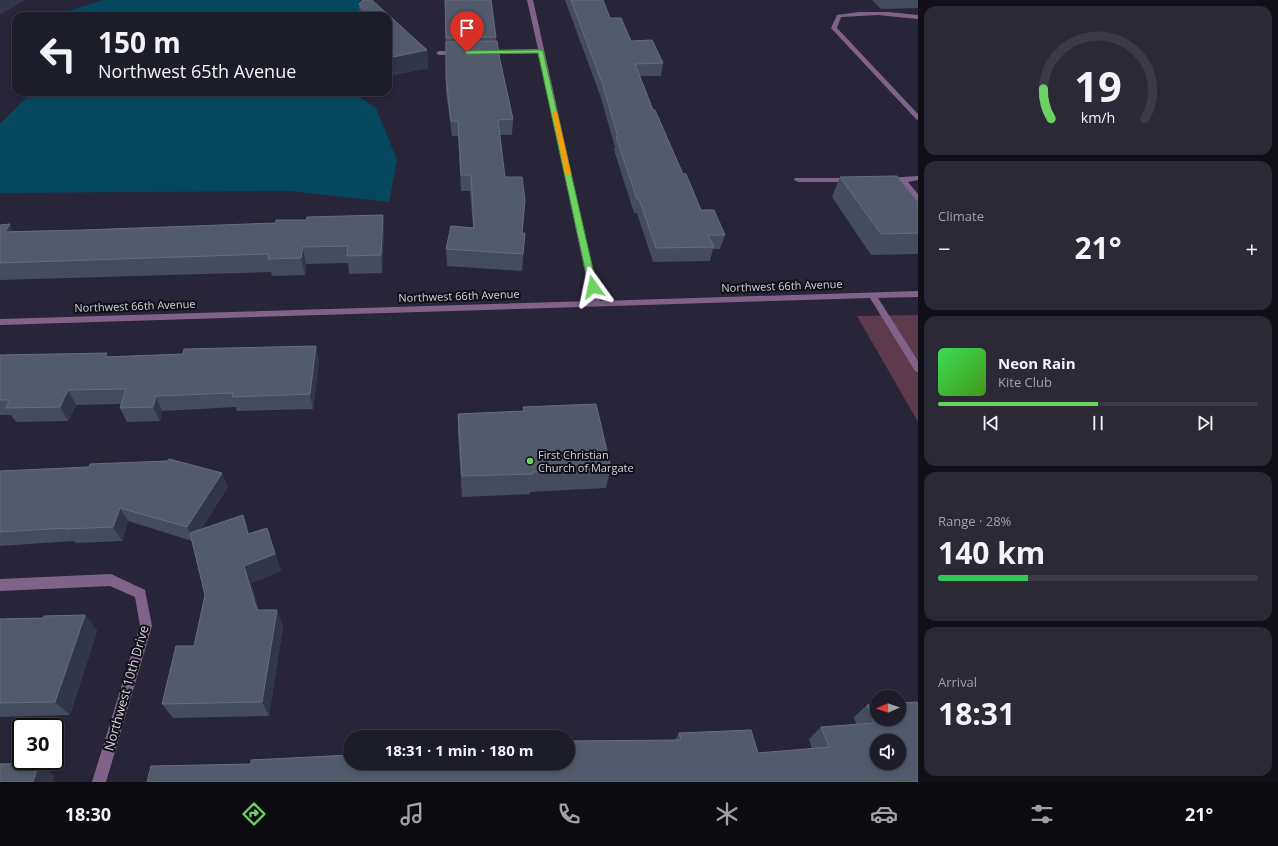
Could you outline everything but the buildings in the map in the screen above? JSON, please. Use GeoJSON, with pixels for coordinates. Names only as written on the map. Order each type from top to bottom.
{"type":"FeatureCollection","features":[{"type":"Feature","properties":{"kind":"street"},"geometry":{"type":"LineString","coordinates":[[530,0],[596,303]]}},
{"type":"Feature","properties":{"kind":"street"},"geometry":{"type":"LineString","coordinates":[[918,17],[903,14],[866,12],[839,16],[834,28],[918,118]]}},
{"type":"Feature","properties":{"kind":"street"},"geometry":{"type":"LineString","coordinates":[[477,52],[541,51]]}},
{"type":"Feature","properties":{"kind":"street"},"geometry":{"type":"LineString","coordinates":[[439,53],[462,52]]}},
{"type":"Feature","properties":{"kind":"street"},"geometry":{"type":"LineString","coordinates":[[880,180],[903,180],[918,178]]}},
{"type":"Feature","properties":{"kind":"street"},"geometry":{"type":"LineString","coordinates":[[798,180],[858,180]]}},
{"type":"Feature","properties":{"kind":"street"},"geometry":{"type":"LineString","coordinates":[[903,180],[918,199]]}},
{"type":"Feature","properties":{"kind":"street","name":"Northwest 66th Avenue"},"geometry":{"type":"LineString","coordinates":[[0,322],[918,294]]}},
{"type":"Feature","properties":{"kind":"street"},"geometry":{"type":"LineString","coordinates":[[872,295],[918,370]]}},
{"type":"Feature","properties":{"kind":"street","name":"Northwest 10th Drive"},"geometry":{"type":"LineString","coordinates":[[0,585],[111,580],[141,594],[146,626],[99,782]]}},
{"type":"Feature","properties":{"kind":"shaded area"},"geometry":{"type":"Polygon","coordinates":[[[918,315],[918,422],[857,316],[918,315]]]}},
{"type":"Feature","properties":{"kind":"water"},"geometry":{"type":"Polygon","coordinates":[[[103,0],[367,0],[360,12],[66,12],[103,0]]]}},
{"type":"Feature","properties":{"kind":"water"},"geometry":{"type":"Polygon","coordinates":[[[28,96],[358,96],[376,108],[397,160],[389,202],[289,191],[0,193],[0,124],[28,96]]]}},
{"type":"Feature","properties":{"kind":"slow traffic"},"geometry":{"type":"LineString","coordinates":[[554,112],[568,174]]}},
{"type":"Feature","properties":{"kind":"place","name":"First Christian Church of Margate"},"geometry":{"type":"Point","coordinates":[530,461]}},
{"type":"Feature","properties":{"kind":"route"},"geometry":{"type":"LineString","coordinates":[[467,52],[541,51],[593,287]]}}]}
